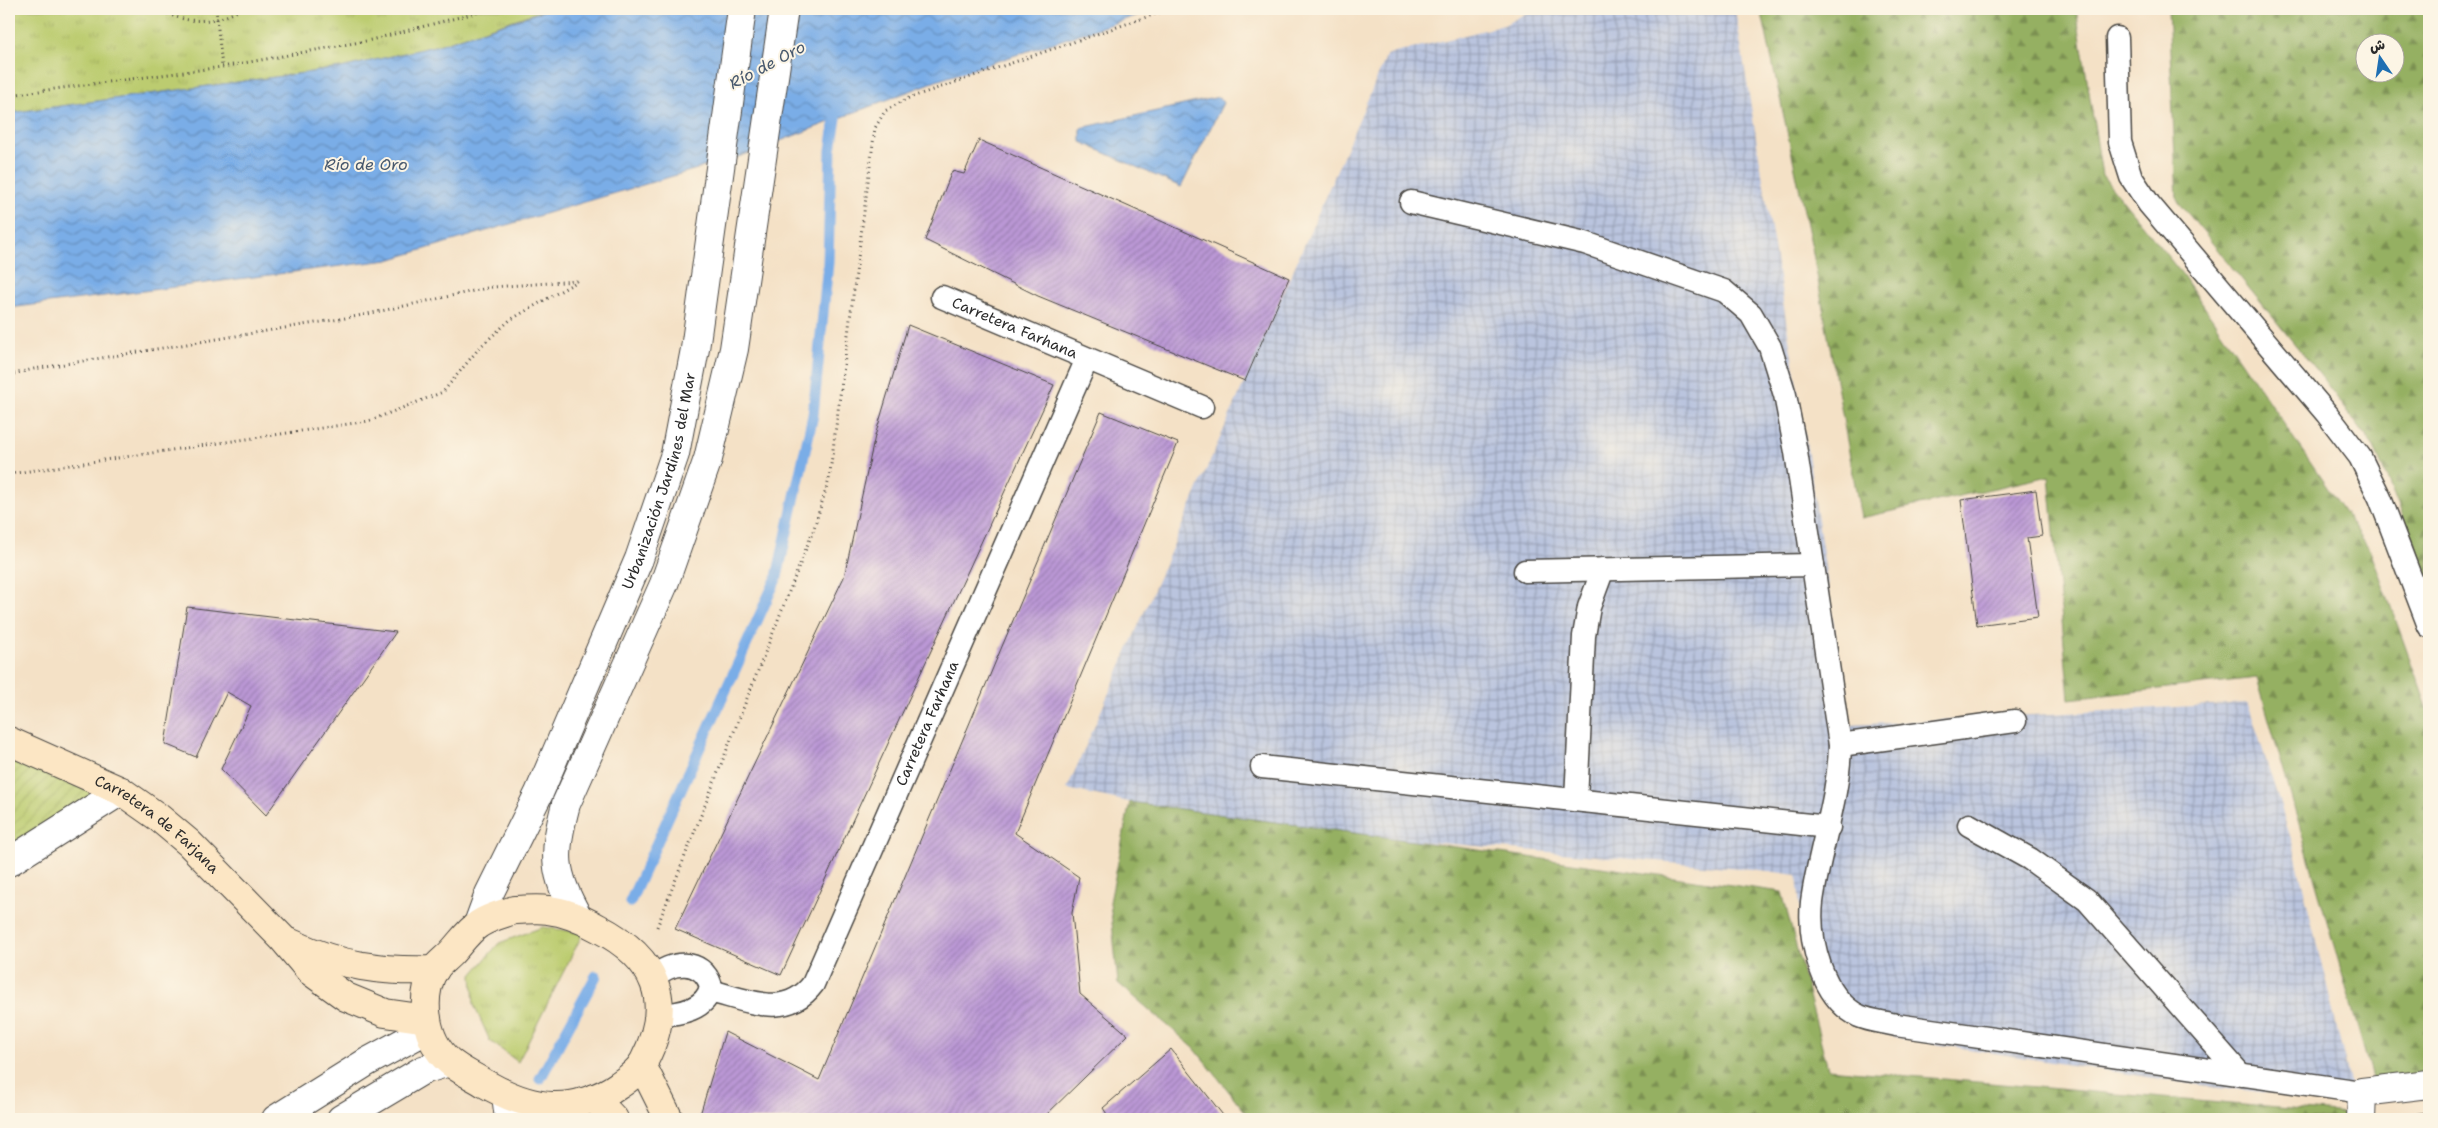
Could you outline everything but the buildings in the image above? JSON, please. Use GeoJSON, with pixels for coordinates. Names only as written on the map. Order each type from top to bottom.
{"type":"FeatureCollection","features":[{"type":"Feature","properties":{"kind":"main road","name":"Carretera de Farjana"},"geometry":{"type":"LineString","coordinates":[[9,741],[121,790],[189,843],[283,940],[310,972],[346,997],[385,1013],[428,1024]]}},
{"type":"Feature","properties":{"kind":"main road"},"geometry":{"type":"LineString","coordinates":[[579,1107],[611,1091],[642,1065],[654,1041],[658,1015],[657,996],[653,978],[637,954],[614,936],[578,918],[548,910],[514,910],[478,924],[434,970],[427,1003],[428,1024],[432,1042],[449,1062],[508,1107],[529,1103],[579,1107],[614,1119]]}},
{"type":"Feature","properties":{"kind":"main road","name":"Carretera de Farjana"},"geometry":{"type":"LineString","coordinates":[[283,940],[318,956],[356,967],[395,971],[434,970]]}},
{"type":"Feature","properties":{"kind":"main road"},"geometry":{"type":"LineString","coordinates":[[642,1065],[670,1119]]}},
{"type":"Feature","properties":{"kind":"street","name":"Urbanización Jardines del Mar"},"geometry":{"type":"LineString","coordinates":[[478,924],[489,894],[539,793],[635,568],[675,454],[695,349],[742,9]]}},
{"type":"Feature","properties":{"kind":"street"},"geometry":{"type":"LineString","coordinates":[[578,918],[563,891],[556,861],[558,834],[566,804],[664,584],[708,460],[734,349],[784,9]]}},
{"type":"Feature","properties":{"kind":"street"},"geometry":{"type":"LineString","coordinates":[[9,862],[121,790]]}},
{"type":"Feature","properties":{"kind":"street"},"geometry":{"type":"LineString","coordinates":[[276,1119],[428,1024]]}},
{"type":"Feature","properties":{"kind":"street"},"geometry":{"type":"LineString","coordinates":[[341,1119],[423,1070],[449,1062]]}},
{"type":"Feature","properties":{"kind":"street"},"geometry":{"type":"LineString","coordinates":[[2361,1119],[2362,1092],[2429,1084]]}},
{"type":"Feature","properties":{"kind":"lane"},"geometry":{"type":"LineString","coordinates":[[2117,38],[2120,142],[2131,176],[2149,204],[2360,457],[2380,498],[2429,626]]}},
{"type":"Feature","properties":{"kind":"lane"},"geometry":{"type":"LineString","coordinates":[[1411,202],[1585,243],[1724,291],[1751,314],[1770,347],[1785,395],[1840,745],[1839,770],[1812,904],[1813,932],[1822,974],[1837,1000],[1859,1016],[1896,1025],[2362,1092]]}},
{"type":"Feature","properties":{"kind":"lane","name":"Carretera Farhana"},"geometry":{"type":"LineString","coordinates":[[942,297],[1202,407]]}},
{"type":"Feature","properties":{"kind":"lane","name":"Carretera Farhana"},"geometry":{"type":"LineString","coordinates":[[710,991],[773,1006],[796,1001],[806,995],[813,984],[1087,359]]}},
{"type":"Feature","properties":{"kind":"lane"},"geometry":{"type":"LineString","coordinates":[[1525,571],[1813,565]]}},
{"type":"Feature","properties":{"kind":"lane"},"geometry":{"type":"LineString","coordinates":[[1576,800],[1584,636],[1589,606],[1603,569]]}},
{"type":"Feature","properties":{"kind":"lane"},"geometry":{"type":"LineString","coordinates":[[1840,745],[2015,721]]}},
{"type":"Feature","properties":{"kind":"lane"},"geometry":{"type":"LineString","coordinates":[[1262,767],[1828,827]]}},
{"type":"Feature","properties":{"kind":"lane"},"geometry":{"type":"LineString","coordinates":[[1969,825],[2030,859],[2087,900],[2241,1075]]}},
{"type":"Feature","properties":{"kind":"lane"},"geometry":{"type":"LineString","coordinates":[[653,978],[663,968],[676,964],[689,965],[702,970],[709,978],[710,991],[703,1003],[689,1010],[658,1015]]}},
{"type":"Feature","properties":{"kind":"path"},"geometry":{"type":"LineString","coordinates":[[159,9],[192,21],[217,19],[241,9]]}},
{"type":"Feature","properties":{"kind":"path"},"geometry":{"type":"LineString","coordinates":[[216,9],[222,67]]}},
{"type":"Feature","properties":{"kind":"path"},"geometry":{"type":"LineString","coordinates":[[9,95],[222,67],[371,40],[491,9]]}},
{"type":"Feature","properties":{"kind":"path"},"geometry":{"type":"LineString","coordinates":[[653,978],[652,944],[659,919],[813,531],[829,480],[875,128],[885,110],[906,99],[1170,9]]}},
{"type":"Feature","properties":{"kind":"path"},"geometry":{"type":"LineString","coordinates":[[9,376],[34,369],[358,316],[492,287],[578,281],[510,320],[480,347],[443,392],[369,420],[9,474]]}},
{"type":"Feature","properties":{"kind":"shaded area"},"geometry":{"type":"Polygon","coordinates":[[[1534,9],[1735,9],[1807,448],[1849,725],[2248,703],[2293,845],[2355,1103],[2192,1084],[1904,1039],[1869,1030],[1825,995],[1804,953],[1797,875],[1751,869],[1380,838],[1167,810],[1067,789],[1387,55],[1504,25],[1534,9]]]}},
{"type":"Feature","properties":{"kind":"green space"},"geometry":{"type":"Polygon","coordinates":[[[9,9],[546,9],[439,45],[341,68],[9,113],[9,9]]]}},
{"type":"Feature","properties":{"kind":"green space"},"geometry":{"type":"Polygon","coordinates":[[[1761,9],[2076,9],[2102,175],[2182,274],[2371,552],[2429,712],[2429,1078],[2375,1088],[2257,678],[2069,699],[2049,476],[1861,518],[1813,253],[1761,9]]]}},
{"type":"Feature","properties":{"kind":"green space"},"geometry":{"type":"Polygon","coordinates":[[[2168,9],[2429,9],[2429,580],[2374,447],[2320,375],[2177,200],[2168,9]]]}},
{"type":"Feature","properties":{"kind":"green space"},"geometry":{"type":"Polygon","coordinates":[[[9,759],[114,798],[9,856],[9,759]]]}},
{"type":"Feature","properties":{"kind":"green space"},"geometry":{"type":"Polygon","coordinates":[[[1130,802],[1782,892],[1828,1069],[2359,1115],[2359,1119],[1251,1119],[1194,1048],[1118,983],[1110,902],[1130,802]]]}},
{"type":"Feature","properties":{"kind":"green space"},"geometry":{"type":"Polygon","coordinates":[[[543,927],[583,933],[518,1062],[490,1041],[474,1005],[472,975],[499,943],[543,927]]]}},
{"type":"Feature","properties":{"kind":"water","name":"Río de Oro"},"geometry":{"type":"Polygon","coordinates":[[[549,9],[1157,9],[936,81],[741,156],[388,260],[9,308],[9,113],[341,68],[439,45],[549,9]]]}},
{"type":"Feature","properties":{"kind":"water"},"geometry":{"type":"Polygon","coordinates":[[[1219,97],[1223,103],[1181,187],[1081,142],[1081,128],[1219,97]]]}},
{"type":"Feature","properties":{"kind":"waterway"},"geometry":{"type":"LineString","coordinates":[[630,902],[777,577],[813,415],[828,263],[831,150],[838,106]]}},
{"type":"Feature","properties":{"kind":"waterway"},"geometry":{"type":"LineString","coordinates":[[540,1079],[596,976]]}}]}
